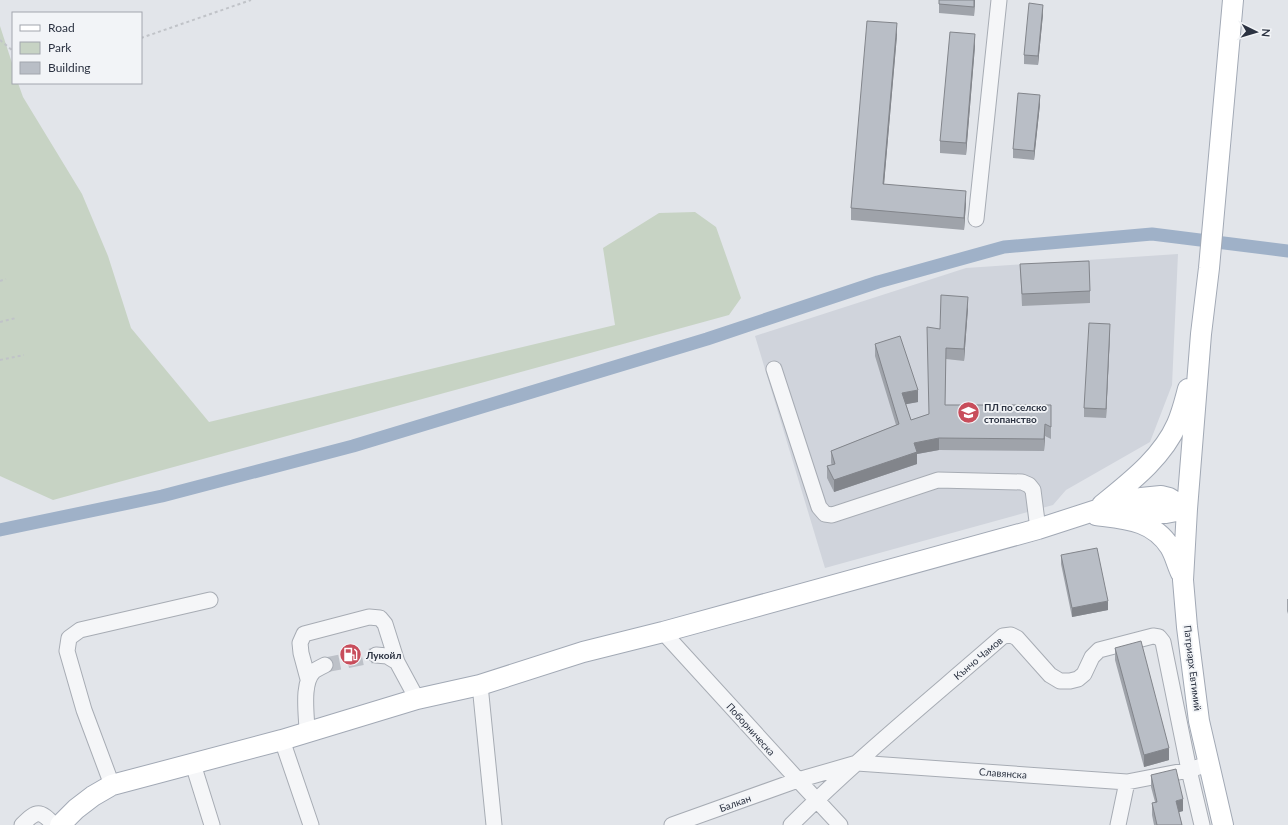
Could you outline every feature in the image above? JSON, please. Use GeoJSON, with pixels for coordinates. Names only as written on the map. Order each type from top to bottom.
{"type":"FeatureCollection","features":[{"type":"Feature","properties":{"kind":"main road"},"geometry":{"type":"LineString","coordinates":[[1096,513],[1144,469],[1164,446],[1177,424],[1186,399],[1201,334],[1209,268],[1234,0]]}},
{"type":"Feature","properties":{"kind":"main road","name":"Патриарх Евтимий"},"geometry":{"type":"LineString","coordinates":[[1201,334],[1183,580],[1192,672],[1199,721],[1223,825]]}},
{"type":"Feature","properties":{"kind":"main road"},"geometry":{"type":"LineString","coordinates":[[60,825],[76,809],[93,796],[112,785],[282,740],[417,699],[480,685],[583,652],[663,632],[1096,513],[1128,501],[1153,496],[1168,498],[1187,509]]}},
{"type":"Feature","properties":{"kind":"main road"},"geometry":{"type":"LineString","coordinates":[[1096,513],[1144,524],[1160,534],[1171,548],[1183,580]]}},
{"type":"Feature","properties":{"kind":"street"},"geometry":{"type":"LineString","coordinates":[[976,219],[999,0]]}},
{"type":"Feature","properties":{"kind":"street"},"geometry":{"type":"LineString","coordinates":[[774,369],[819,507],[825,514],[832,515],[938,480],[1022,482],[1029,485],[1033,490],[1038,529]]}},
{"type":"Feature","properties":{"kind":"street"},"geometry":{"type":"LineString","coordinates":[[112,785],[84,710],[67,651],[69,638],[80,630],[210,600]]}},
{"type":"Feature","properties":{"kind":"street"},"geometry":{"type":"LineString","coordinates":[[307,732],[306,691],[308,679],[300,643],[304,634],[369,617],[380,618],[386,624],[397,662],[417,699]]}},
{"type":"Feature","properties":{"kind":"street","name":"Поборническа"},"geometry":{"type":"LineString","coordinates":[[663,632],[840,825]]}},
{"type":"Feature","properties":{"kind":"street","name":"Кънчо Чамов"},"geometry":{"type":"LineString","coordinates":[[791,825],[857,763],[1003,636],[1011,635],[1016,638],[1050,675],[1060,680],[1078,679],[1084,674],[1092,657],[1099,650],[1153,636],[1159,637],[1163,642],[1189,770],[1202,825]]}},
{"type":"Feature","properties":{"kind":"street"},"geometry":{"type":"LineString","coordinates":[[376,655],[387,656],[397,662]]}},
{"type":"Feature","properties":{"kind":"street"},"geometry":{"type":"LineString","coordinates":[[308,679],[314,671],[325,665]]}},
{"type":"Feature","properties":{"kind":"street"},"geometry":{"type":"LineString","coordinates":[[480,685],[494,825]]}},
{"type":"Feature","properties":{"kind":"street"},"geometry":{"type":"LineString","coordinates":[[282,740],[310,825]]}},
{"type":"Feature","properties":{"kind":"street","name":"Славянска"},"geometry":{"type":"LineString","coordinates":[[798,780],[857,763],[1126,782],[1189,770],[1208,764]]}},
{"type":"Feature","properties":{"kind":"street"},"geometry":{"type":"LineString","coordinates":[[193,764],[212,825]]}},
{"type":"Feature","properties":{"kind":"street","name":"Балкан"},"geometry":{"type":"LineString","coordinates":[[672,825],[798,780]]}},
{"type":"Feature","properties":{"kind":"street"},"geometry":{"type":"LineString","coordinates":[[1118,825],[1126,782]]}},
{"type":"Feature","properties":{"kind":"street"},"geometry":{"type":"LineString","coordinates":[[22,825],[32,816],[38,814],[44,814],[54,825]]}},
{"type":"Feature","properties":{"kind":"path"},"geometry":{"type":"LineString","coordinates":[[142,38],[251,0]]}},
{"type":"Feature","properties":{"kind":"path"},"geometry":{"type":"LineString","coordinates":[[0,40],[12,50]]}},
{"type":"Feature","properties":{"kind":"path"},"geometry":{"type":"LineString","coordinates":[[0,281],[6,279]]}},
{"type":"Feature","properties":{"kind":"path"},"geometry":{"type":"LineString","coordinates":[[0,322],[16,318]]}},
{"type":"Feature","properties":{"kind":"path"},"geometry":{"type":"LineString","coordinates":[[0,360],[24,355]]}},
{"type":"Feature","properties":{"kind":"shaded area","name":"ПЛ по селско стопанство"},"geometry":{"type":"Polygon","coordinates":[[[1178,254],[1172,385],[1150,442],[1066,490],[1053,505],[825,568],[755,336],[966,268],[1178,254]]]}},
{"type":"Feature","properties":{"kind":"green space"},"geometry":{"type":"Polygon","coordinates":[[[0,26],[12,63],[12,84],[18,84],[23,97],[82,194],[108,256],[131,328],[209,422],[615,325],[603,248],[659,213],[695,212],[716,227],[741,298],[729,315],[53,500],[0,476],[0,26]]]}},
{"type":"Feature","properties":{"kind":"building"},"geometry":{"type":"Polygon","coordinates":[[[939,0],[974,0],[974,7],[939,4],[939,0]]]}},
{"type":"Feature","properties":{"kind":"building"},"geometry":{"type":"Polygon","coordinates":[[[1029,3],[1043,5],[1038,56],[1024,55],[1029,3]]]}},
{"type":"Feature","properties":{"kind":"building"},"geometry":{"type":"Polygon","coordinates":[[[867,21],[897,23],[883,184],[966,191],[964,218],[851,208],[867,21]]]}},
{"type":"Feature","properties":{"kind":"building"},"geometry":{"type":"Polygon","coordinates":[[[950,32],[975,34],[966,143],[940,141],[950,32]]]}},
{"type":"Feature","properties":{"kind":"building"},"geometry":{"type":"Polygon","coordinates":[[[1018,93],[1040,95],[1034,151],[1013,149],[1018,93]]]}},
{"type":"Feature","properties":{"kind":"building"},"geometry":{"type":"Polygon","coordinates":[[[1089,261],[1090,291],[1022,294],[1020,264],[1089,261]]]}},
{"type":"Feature","properties":{"kind":"building"},"geometry":{"type":"Polygon","coordinates":[[[941,295],[968,297],[964,349],[946,348],[945,405],[1051,405],[1051,427],[1045,424],[1044,439],[939,438],[914,443],[917,452],[834,480],[827,466],[835,464],[831,451],[899,424],[875,344],[900,336],[918,390],[902,393],[911,420],[929,414],[927,327],[940,329],[941,295]]]}},
{"type":"Feature","properties":{"kind":"building"},"geometry":{"type":"Polygon","coordinates":[[[1089,323],[1110,324],[1106,409],[1084,408],[1089,323]]]}},
{"type":"Feature","properties":{"kind":"building"},"geometry":{"type":"Polygon","coordinates":[[[1097,548],[1108,601],[1072,608],[1061,555],[1097,548]]]}},
{"type":"Feature","properties":{"kind":"building"},"geometry":{"type":"Polygon","coordinates":[[[1141,641],[1169,748],[1144,755],[1115,648],[1141,641]]]}},
{"type":"Feature","properties":{"kind":"building"},"geometry":{"type":"Polygon","coordinates":[[[1176,769],[1183,799],[1176,801],[1182,825],[1157,825],[1152,803],[1157,802],[1151,775],[1176,769]]]}},
{"type":"Feature","properties":{"kind":"waterway"},"geometry":{"type":"LineString","coordinates":[[0,530],[162,496],[353,446],[707,339],[878,282],[1004,247],[1152,234],[1288,251]]}},
{"type":"Feature","properties":{"kind":"tunnel"},"geometry":{"type":"LineString","coordinates":[[325,665],[376,655]]}},
{"type":"Feature","properties":{"kind":"place","name":"ПЛ по селско стопанство"},"geometry":{"type":"Point","coordinates":[969,413]}},
{"type":"Feature","properties":{"kind":"place","name":"Лукойл"},"geometry":{"type":"Point","coordinates":[351,655]}}]}
